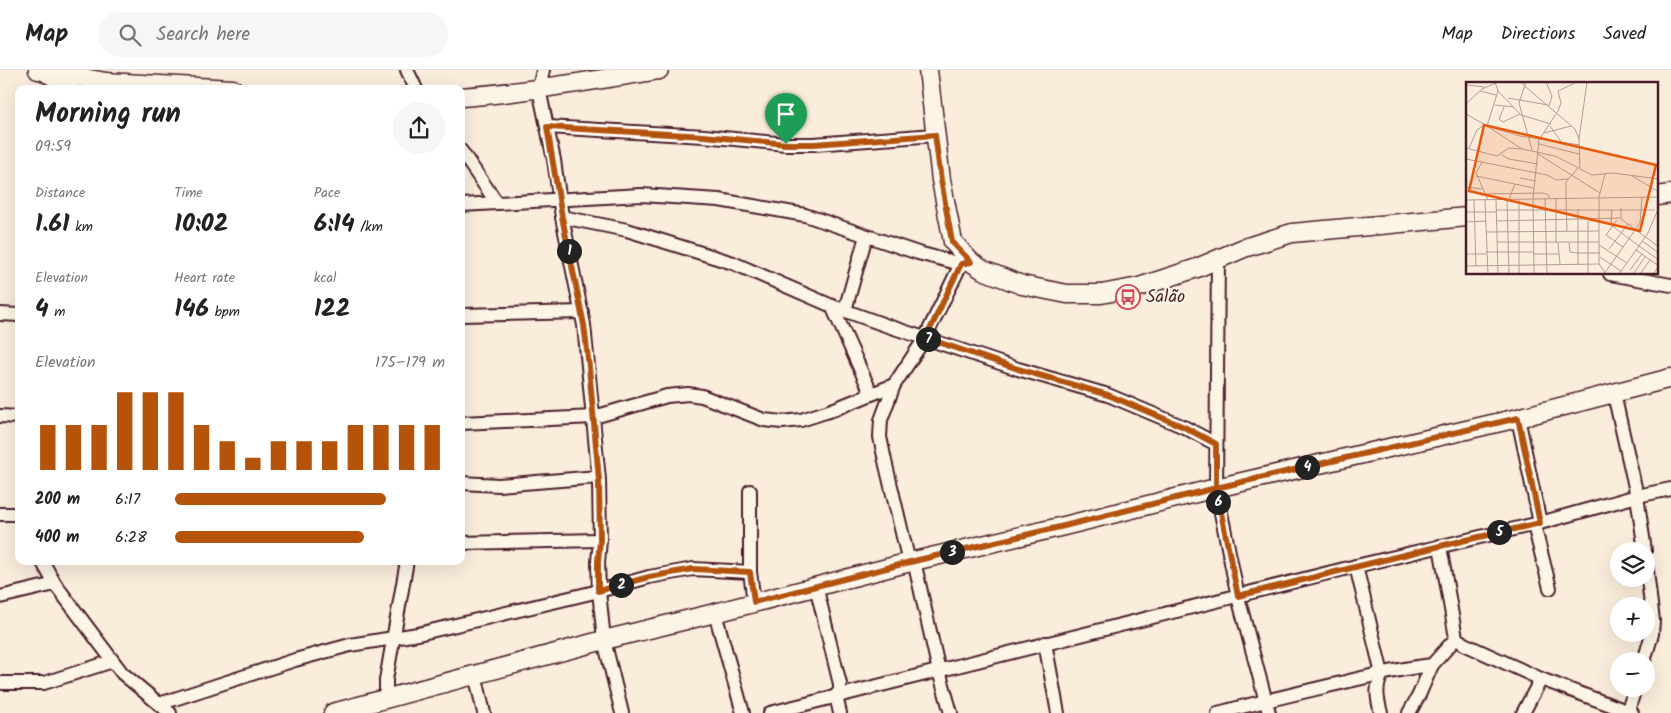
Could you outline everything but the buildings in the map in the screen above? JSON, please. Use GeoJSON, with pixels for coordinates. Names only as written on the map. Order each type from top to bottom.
{"type":"FeatureCollection","features":[{"type":"Feature","properties":{"kind":"street"},"geometry":{"type":"LineString","coordinates":[[33,70],[65,85]]}},
{"type":"Feature","properties":{"kind":"street"},"geometry":{"type":"LineString","coordinates":[[38,70],[106,82],[160,85]]}},
{"type":"Feature","properties":{"kind":"street"},"geometry":{"type":"LineString","coordinates":[[407,70],[414,85]]}},
{"type":"Feature","properties":{"kind":"street"},"geometry":{"type":"LineString","coordinates":[[544,70],[539,90],[562,217],[582,312],[594,417],[600,540],[598,591],[604,640],[622,713]]}},
{"type":"Feature","properties":{"kind":"street"},"geometry":{"type":"LineString","coordinates":[[465,97],[539,90],[562,84],[659,70]]}},
{"type":"Feature","properties":{"kind":"street"},"geometry":{"type":"LineString","coordinates":[[928,70],[941,180],[952,242],[966,263]]}},
{"type":"Feature","properties":{"kind":"street"},"geometry":{"type":"LineString","coordinates":[[547,127],[704,136],[786,144],[814,144],[935,135]]}},
{"type":"Feature","properties":{"kind":"street"},"geometry":{"type":"LineString","coordinates":[[465,157],[497,203]]}},
{"type":"Feature","properties":{"kind":"street"},"geometry":{"type":"LineString","coordinates":[[1658,196],[1671,194]]}},
{"type":"Feature","properties":{"kind":"street"},"geometry":{"type":"LineString","coordinates":[[465,205],[641,195],[719,200],[805,215],[918,253],[966,263],[1022,285],[1067,294],[1092,294],[1139,287],[1197,268],[1244,248],[1292,233],[1466,217]]}},
{"type":"Feature","properties":{"kind":"street"},"geometry":{"type":"LineString","coordinates":[[562,217],[627,230],[733,263],[832,306],[885,325],[1018,369],[1108,395],[1184,427],[1216,444]]}},
{"type":"Feature","properties":{"kind":"street"},"geometry":{"type":"LineString","coordinates":[[845,310],[866,236]]}},
{"type":"Feature","properties":{"kind":"street"},"geometry":{"type":"LineString","coordinates":[[1218,259],[1216,488],[1238,596],[1269,713]]}},
{"type":"Feature","properties":{"kind":"street"},"geometry":{"type":"LineString","coordinates":[[950,713],[880,437],[881,420],[894,385],[926,338],[966,263]]}},
{"type":"Feature","properties":{"kind":"street"},"geometry":{"type":"LineString","coordinates":[[1616,275],[1671,285]]}},
{"type":"Feature","properties":{"kind":"street"},"geometry":{"type":"LineString","coordinates":[[832,306],[871,393]]}},
{"type":"Feature","properties":{"kind":"street"},"geometry":{"type":"LineString","coordinates":[[465,315],[582,312]]}},
{"type":"Feature","properties":{"kind":"street"},"geometry":{"type":"LineString","coordinates":[[0,314],[15,315]]}},
{"type":"Feature","properties":{"kind":"street"},"geometry":{"type":"LineString","coordinates":[[334,713],[370,708],[386,698],[816,586],[1216,488],[1518,418],[1671,378]]}},
{"type":"Feature","properties":{"kind":"street"},"geometry":{"type":"LineString","coordinates":[[465,423],[594,417],[667,396],[688,394],[702,396],[764,420],[782,422],[801,420],[832,410],[894,385]]}},
{"type":"Feature","properties":{"kind":"street"},"geometry":{"type":"LineString","coordinates":[[1614,394],[1637,496],[1644,542]]}},
{"type":"Feature","properties":{"kind":"street"},"geometry":{"type":"LineString","coordinates":[[0,416],[15,416]]}},
{"type":"Feature","properties":{"kind":"street"},"geometry":{"type":"LineString","coordinates":[[1518,418],[1550,588]]}},
{"type":"Feature","properties":{"kind":"street"},"geometry":{"type":"LineString","coordinates":[[465,483],[499,485],[598,477]]}},
{"type":"Feature","properties":{"kind":"street"},"geometry":{"type":"LineString","coordinates":[[770,713],[1356,566],[1537,524],[1637,496],[1671,489]]}},
{"type":"Feature","properties":{"kind":"street"},"geometry":{"type":"LineString","coordinates":[[750,491],[750,572],[754,602]]}},
{"type":"Feature","properties":{"kind":"street"},"geometry":{"type":"LineString","coordinates":[[0,514],[15,515]]}},
{"type":"Feature","properties":{"kind":"street"},"geometry":{"type":"LineString","coordinates":[[465,543],[600,540]]}},
{"type":"Feature","properties":{"kind":"street"},"geometry":{"type":"LineString","coordinates":[[1440,546],[1456,638],[1464,644],[1541,679],[1629,712],[1633,697]]}},
{"type":"Feature","properties":{"kind":"street"},"geometry":{"type":"LineString","coordinates":[[44,565],[55,584],[122,673],[170,713]]}},
{"type":"Feature","properties":{"kind":"street"},"geometry":{"type":"LineString","coordinates":[[386,698],[386,680],[406,565]]}},
{"type":"Feature","properties":{"kind":"street"},"geometry":{"type":"LineString","coordinates":[[1356,566],[1382,674],[1377,684],[1376,695],[1381,713]]}},
{"type":"Feature","properties":{"kind":"street"},"geometry":{"type":"LineString","coordinates":[[160,704],[295,660],[350,645],[394,639],[598,591],[649,577],[693,569],[750,572]]}},
{"type":"Feature","properties":{"kind":"street"},"geometry":{"type":"LineString","coordinates":[[0,597],[55,584]]}},
{"type":"Feature","properties":{"kind":"street"},"geometry":{"type":"LineString","coordinates":[[816,586],[840,684],[840,690],[836,696],[840,713]]}},
{"type":"Feature","properties":{"kind":"street"},"geometry":{"type":"LineString","coordinates":[[1647,652],[1652,634],[1648,587]]}},
{"type":"Feature","properties":{"kind":"street"},"geometry":{"type":"LineString","coordinates":[[715,613],[743,713]]}},
{"type":"Feature","properties":{"kind":"street"},"geometry":{"type":"LineString","coordinates":[[1409,713],[1432,665],[1456,638]]}},
{"type":"Feature","properties":{"kind":"street"},"geometry":{"type":"LineString","coordinates":[[1045,643],[1058,713]]}},
{"type":"Feature","properties":{"kind":"street"},"geometry":{"type":"LineString","coordinates":[[0,683],[44,683],[113,662]]}},
{"type":"Feature","properties":{"kind":"street"},"geometry":{"type":"LineString","coordinates":[[1218,713],[1266,700],[1382,674],[1432,665]]}},
{"type":"Feature","properties":{"kind":"street"},"geometry":{"type":"LineString","coordinates":[[475,674],[484,713]]}},
{"type":"Feature","properties":{"kind":"street"},"geometry":{"type":"LineString","coordinates":[[1524,713],[1541,679]]}},
{"type":"Feature","properties":{"kind":"place","name":"Salão"},"geometry":{"type":"Point","coordinates":[1128,297]}},
{"type":"Feature","properties":{"kind":"route"},"geometry":{"type":"LineString","coordinates":[[786,144],[704,136],[547,127],[562,217],[584,325],[589,367],[599,480],[600,540],[598,591],[649,577],[693,569],[750,572],[754,602],[1216,488],[1518,418],[1540,523],[1238,596],[1216,488],[1216,444],[1184,427],[1108,395],[1018,369],[926,338],[961,264],[971,262],[952,242],[935,135],[814,144],[786,144]]}}]}
